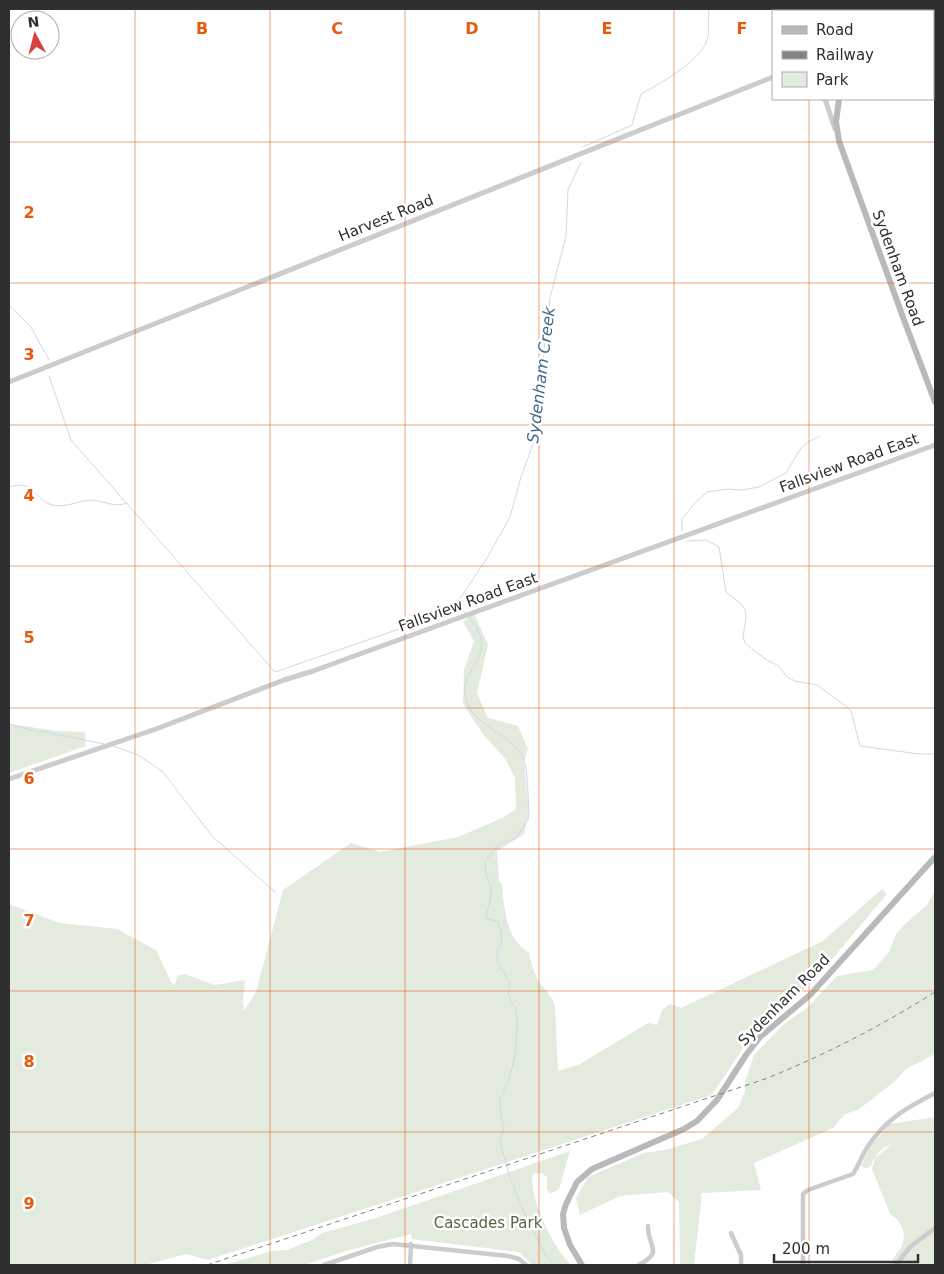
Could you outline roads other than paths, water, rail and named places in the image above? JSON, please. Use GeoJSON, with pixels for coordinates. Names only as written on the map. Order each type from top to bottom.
{"type":"FeatureCollection","features":[{"type":"Feature","properties":{"kind":"main road","name":"Sydenham Road"},"geometry":{"type":"LineString","coordinates":[[839,100],[836,122],[839,141],[935,402]]}},
{"type":"Feature","properties":{"kind":"main road","name":"Sydenham Road"},"geometry":{"type":"LineString","coordinates":[[582,1265],[570,1246],[564,1228],[563,1214],[570,1194],[577,1182],[592,1169],[684,1129],[697,1121],[717,1100],[746,1054],[760,1037],[810,995],[935,857]]}},
{"type":"Feature","properties":{"kind":"street","name":"Harvest Road"},"geometry":{"type":"LineString","coordinates":[[9,382],[772,77]]}},
{"type":"Feature","properties":{"kind":"street","name":"Sydenham Road"},"geometry":{"type":"LineString","coordinates":[[825,100],[839,141]]}},
{"type":"Feature","properties":{"kind":"street","name":"Fallsview Road East"},"geometry":{"type":"LineString","coordinates":[[9,780],[935,445]]}},
{"type":"Feature","properties":{"kind":"street"},"geometry":{"type":"LineString","coordinates":[[803,1265],[803,1194],[808,1190],[853,1174],[871,1141],[888,1123],[902,1110],[935,1093]]}},
{"type":"Feature","properties":{"kind":"street"},"geometry":{"type":"LineString","coordinates":[[639,1265],[650,1258],[653,1251],[653,1242],[648,1232],[648,1226]]}},
{"type":"Feature","properties":{"kind":"street"},"geometry":{"type":"LineString","coordinates":[[896,1265],[910,1247],[935,1228]]}},
{"type":"Feature","properties":{"kind":"street"},"geometry":{"type":"LineString","coordinates":[[730,1233],[741,1255],[741,1265]]}},
{"type":"Feature","properties":{"kind":"street"},"geometry":{"type":"LineString","coordinates":[[324,1265],[377,1247],[393,1244],[411,1244],[508,1256],[519,1259],[526,1265]]}},
{"type":"Feature","properties":{"kind":"street"},"geometry":{"type":"LineString","coordinates":[[410,1265],[411,1244]]}},
{"type":"Feature","properties":{"kind":"waterway","name":"Sydenham Creek"},"geometry":{"type":"LineString","coordinates":[[583,147],[632,125],[641,94],[679,71],[697,56],[707,40],[709,9]]}},
{"type":"Feature","properties":{"kind":"waterway","name":"Sydenham Creek"},"geometry":{"type":"LineString","coordinates":[[465,613],[460,607],[459,600],[487,558],[510,517],[521,477],[533,444],[550,298],[566,236],[568,190],[581,162]]}},
{"type":"Feature","properties":{"kind":"waterway"},"geometry":{"type":"LineString","coordinates":[[9,305],[31,327],[49,360]]}},
{"type":"Feature","properties":{"kind":"waterway"},"geometry":{"type":"LineString","coordinates":[[49,376],[71,440],[275,672],[460,608]]}},
{"type":"Feature","properties":{"kind":"waterway"},"geometry":{"type":"LineString","coordinates":[[682,531],[682,519],[707,492],[759,487],[786,473],[801,448],[820,436]]}},
{"type":"Feature","properties":{"kind":"waterway"},"geometry":{"type":"LineString","coordinates":[[9,487],[23,485],[54,506],[92,500],[114,505],[127,503]]}},
{"type":"Feature","properties":{"kind":"waterway"},"geometry":{"type":"LineString","coordinates":[[687,541],[706,540],[719,547],[726,592],[741,604],[745,610],[746,618],[743,636],[745,643],[765,659],[779,666],[787,677],[795,681],[817,685],[847,707],[851,711],[860,746],[919,754],[935,754]]}},
{"type":"Feature","properties":{"kind":"waterway","name":"Sydenham Creek"},"geometry":{"type":"LineString","coordinates":[[468,616],[478,630],[482,642],[481,652],[465,688],[466,700],[470,709],[477,717],[513,744],[520,752],[526,771],[529,813],[528,820],[516,838],[499,844],[485,862],[486,874],[492,889],[486,919],[497,921],[501,931],[502,942],[497,951],[497,961],[510,984],[508,995],[516,1010],[517,1023],[516,1050],[510,1077],[500,1099],[501,1117],[504,1127],[500,1141],[509,1175],[527,1220],[546,1255],[554,1265]]}},
{"type":"Feature","properties":{"kind":"waterway"},"geometry":{"type":"LineString","coordinates":[[9,724],[38,732],[104,744]]}},
{"type":"Feature","properties":{"kind":"waterway"},"geometry":{"type":"LineString","coordinates":[[113,746],[138,755],[163,772],[212,836],[275,892]]}},
{"type":"Feature","properties":{"kind":"railway"},"geometry":{"type":"LineString","coordinates":[[207,1265],[765,1079],[852,1039],[894,1017],[935,992]]}},
{"type":"Feature","properties":{"kind":"park label","name":"Cascades Park"},"geometry":{"type":"Point","coordinates":[488,1223]}}]}
